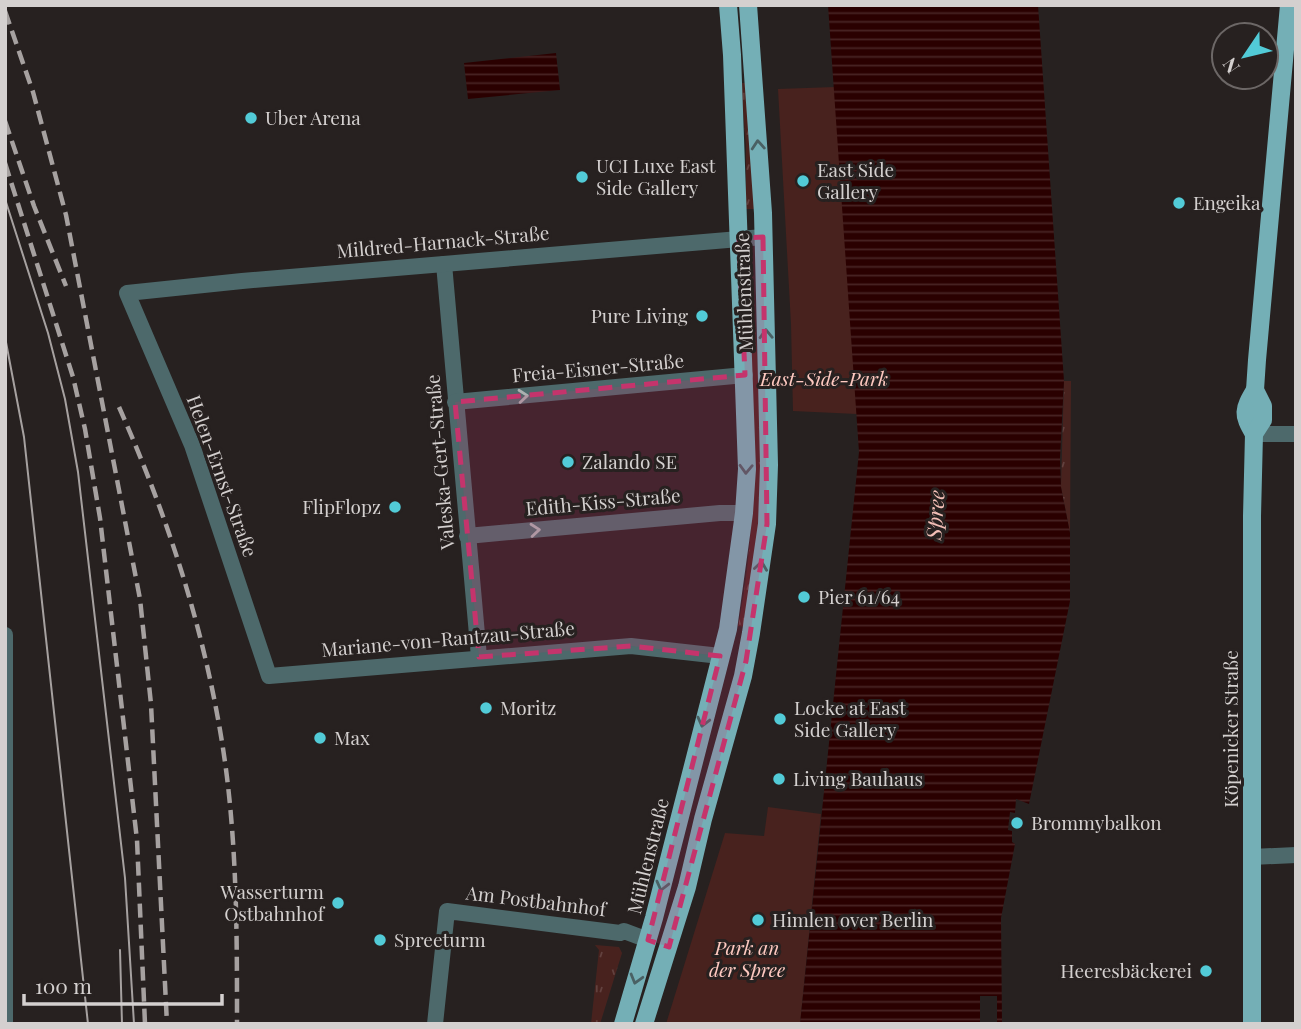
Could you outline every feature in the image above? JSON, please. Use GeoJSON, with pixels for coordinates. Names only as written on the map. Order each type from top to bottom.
{"type":"FeatureCollection","features":[{"type":"Feature","properties":{"kind":"main road","name":"Mühlenstraße"},"geometry":{"type":"LineString","coordinates":[[623,1024],[648,940],[730,621],[744,513],[747,469],[745,375],[728,5]]}},
{"type":"Feature","properties":{"kind":"main road","name":"Mühlenstraße"},"geometry":{"type":"LineString","coordinates":[[644,1024],[687,887],[746,661],[767,512],[769,426],[763,237],[748,5]]}},
{"type":"Feature","properties":{"kind":"main road","name":"Köpenicker Straße"},"geometry":{"type":"LineString","coordinates":[[1252,1024],[1252,516],[1254,434],[1263,420],[1264,406],[1255,390],[1289,5]]}},
{"type":"Feature","properties":{"kind":"main road"},"geometry":{"type":"LineString","coordinates":[[720,656],[746,661]]}},
{"type":"Feature","properties":{"kind":"main road"},"geometry":{"type":"LineString","coordinates":[[648,940],[669,947]]}},
{"type":"Feature","properties":{"kind":"street","name":"Mildred-Harnack-Straße"},"geometry":{"type":"LineString","coordinates":[[127,293],[763,237]]}},
{"type":"Feature","properties":{"kind":"street","name":"Valeska-Gert-Straße"},"geometry":{"type":"LineString","coordinates":[[443,264],[479,657]]}},
{"type":"Feature","properties":{"kind":"street","name":"Helen-Ernst-Straße"},"geometry":{"type":"LineString","coordinates":[[127,293],[191,445],[269,676]]}},
{"type":"Feature","properties":{"kind":"street","name":"Freia-Eisner-Straße"},"geometry":{"type":"LineString","coordinates":[[455,402],[745,375]]}},
{"type":"Feature","properties":{"kind":"street"},"geometry":{"type":"LineString","coordinates":[[1254,434],[1296,434]]}},
{"type":"Feature","properties":{"kind":"street","name":"Edith-Kiss-Straße"},"geometry":{"type":"LineString","coordinates":[[467,536],[744,513]]}},
{"type":"Feature","properties":{"kind":"street"},"geometry":{"type":"LineString","coordinates":[[5,635],[5,1024]]}},
{"type":"Feature","properties":{"kind":"street","name":"Mariane-von-Rantzau-Straße"},"geometry":{"type":"LineString","coordinates":[[269,676],[631,646],[720,656]]}},
{"type":"Feature","properties":{"kind":"street"},"geometry":{"type":"LineString","coordinates":[[1252,857],[1296,855]]}},
{"type":"Feature","properties":{"kind":"street","name":"Am Postbahnhof"},"geometry":{"type":"LineString","coordinates":[[435,1024],[447,911],[620,933],[625,931],[648,940]]}},
{"type":"Feature","properties":{"kind":"highlighted area"},"geometry":{"type":"Polygon","coordinates":[[[763,237],[767,524],[746,661],[669,947],[648,940],[720,656],[631,646],[479,657],[455,402],[745,375],[739,238],[763,237]]]}},
{"type":"Feature","properties":{"kind":"green space"},"geometry":{"type":"Polygon","coordinates":[[[741,83],[747,83],[755,209],[746,209],[746,146],[741,83]]]}},
{"type":"Feature","properties":{"kind":"green space","name":"East-Side-Park"},"geometry":{"type":"Polygon","coordinates":[[[835,87],[857,414],[793,411],[778,89],[835,87]]]}},
{"type":"Feature","properties":{"kind":"green space"},"geometry":{"type":"Polygon","coordinates":[[[747,265],[752,265],[763,462],[760,521],[746,627],[738,626],[753,491],[753,401],[747,265]]]}},
{"type":"Feature","properties":{"kind":"green space"},"geometry":{"type":"Polygon","coordinates":[[[1064,381],[1071,381],[1070,533],[1061,487],[1064,381]]]}},
{"type":"Feature","properties":{"kind":"green space","name":"Park an der Spree"},"geometry":{"type":"Polygon","coordinates":[[[768,807],[821,814],[800,1024],[666,1024],[725,833],[764,836],[768,807]]]}},
{"type":"Feature","properties":{"kind":"green space"},"geometry":{"type":"Polygon","coordinates":[[[595,945],[619,947],[622,953],[600,1024],[591,1024],[599,950],[595,945]]]}},
{"type":"Feature","properties":{"kind":"water","name":"Spree"},"geometry":{"type":"Polygon","coordinates":[[[828,5],[1038,5],[1064,381],[1060,458],[1061,487],[1070,533],[1070,601],[1029,804],[1016,799],[1015,813],[1010,812],[1008,830],[1012,831],[1012,842],[1015,844],[1001,918],[1002,1024],[800,1024],[859,452],[828,5]]]}},
{"type":"Feature","properties":{"kind":"water"},"geometry":{"type":"Polygon","coordinates":[[[556,53],[560,90],[468,99],[464,63],[556,53]]]}},
{"type":"Feature","properties":{"kind":"pier"},"geometry":{"type":"Polygon","coordinates":[[[980,996],[997,996],[997,1024],[980,1024],[980,996]]]}},
{"type":"Feature","properties":{"kind":"tram line"},"geometry":{"type":"LineString","coordinates":[[5,199],[48,333],[65,399],[78,472],[125,878],[134,1024]]}},
{"type":"Feature","properties":{"kind":"tram line"},"geometry":{"type":"LineString","coordinates":[[5,337],[24,437],[88,1024]]}},
{"type":"Feature","properties":{"kind":"tram line"},"geometry":{"type":"LineString","coordinates":[[120,950],[122,1024]]}},
{"type":"Feature","properties":{"kind":"railway"},"geometry":{"type":"LineString","coordinates":[[5,11],[33,92],[66,215],[140,599],[151,704],[167,1024]]}},
{"type":"Feature","properties":{"kind":"railway"},"geometry":{"type":"LineString","coordinates":[[5,121],[34,206],[66,286]]}},
{"type":"Feature","properties":{"kind":"railway"},"geometry":{"type":"LineString","coordinates":[[5,163],[73,377],[100,518],[137,840],[145,1024]]}},
{"type":"Feature","properties":{"kind":"railway"},"geometry":{"type":"LineString","coordinates":[[119,407],[168,530],[194,613],[214,698],[231,812],[237,1024]]}},
{"type":"Feature","properties":{"kind":"place","name":"Uber Arena"},"geometry":{"type":"Point","coordinates":[251,118]}},
{"type":"Feature","properties":{"kind":"place","name":"UCI Luxe East Side Gallery"},"geometry":{"type":"Point","coordinates":[582,177]}},
{"type":"Feature","properties":{"kind":"place","name":"East Side Gallery"},"geometry":{"type":"Point","coordinates":[803,181]}},
{"type":"Feature","properties":{"kind":"place","name":"Engeika"},"geometry":{"type":"Point","coordinates":[1179,203]}},
{"type":"Feature","properties":{"kind":"place","name":"Pure Living"},"geometry":{"type":"Point","coordinates":[702,316]}},
{"type":"Feature","properties":{"kind":"place","name":"Zalando SE"},"geometry":{"type":"Point","coordinates":[568,462]}},
{"type":"Feature","properties":{"kind":"place","name":"FlipFlopz"},"geometry":{"type":"Point","coordinates":[395,507]}},
{"type":"Feature","properties":{"kind":"place","name":"Pier 61/64"},"geometry":{"type":"Point","coordinates":[804,597]}},
{"type":"Feature","properties":{"kind":"place","name":"Moritz"},"geometry":{"type":"Point","coordinates":[486,708]}},
{"type":"Feature","properties":{"kind":"place","name":"Locke at East Side Gallery"},"geometry":{"type":"Point","coordinates":[780,719]}},
{"type":"Feature","properties":{"kind":"place","name":"Max"},"geometry":{"type":"Point","coordinates":[320,738]}},
{"type":"Feature","properties":{"kind":"place","name":"Living Bauhaus"},"geometry":{"type":"Point","coordinates":[779,779]}},
{"type":"Feature","properties":{"kind":"place","name":"Brommybalkon"},"geometry":{"type":"Point","coordinates":[1017,823]}},
{"type":"Feature","properties":{"kind":"place","name":"Wasserturm Ostbahnhof"},"geometry":{"type":"Point","coordinates":[338,903]}},
{"type":"Feature","properties":{"kind":"place","name":"Himlen over Berlin"},"geometry":{"type":"Point","coordinates":[758,920]}},
{"type":"Feature","properties":{"kind":"place","name":"Spreeturm"},"geometry":{"type":"Point","coordinates":[380,940]}},
{"type":"Feature","properties":{"kind":"place","name":"Heeresbäckerei"},"geometry":{"type":"Point","coordinates":[1206,971]}}]}
